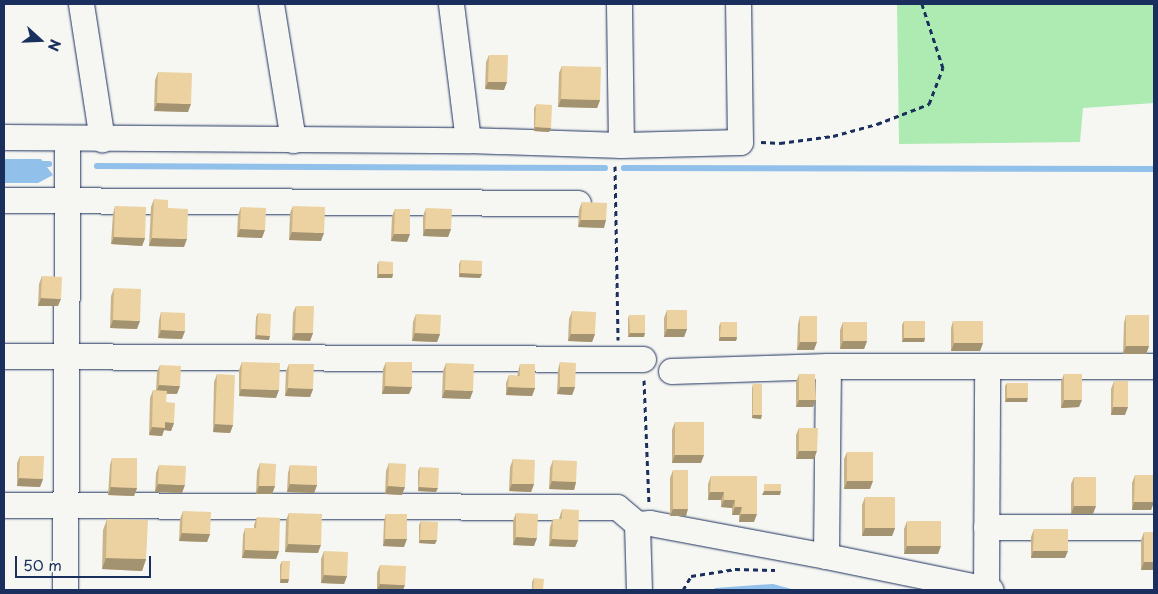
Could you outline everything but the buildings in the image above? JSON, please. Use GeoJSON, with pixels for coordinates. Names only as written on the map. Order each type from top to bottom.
{"type":"FeatureCollection","features":[{"type":"Feature","properties":{"kind":"street"},"geometry":{"type":"LineString","coordinates":[[81,4],[102,139]]}},
{"type":"Feature","properties":{"kind":"street"},"geometry":{"type":"LineString","coordinates":[[271,4],[292,140]]}},
{"type":"Feature","properties":{"kind":"street"},"geometry":{"type":"LineString","coordinates":[[451,4],[468,140]]}},
{"type":"Feature","properties":{"kind":"street"},"geometry":{"type":"LineString","coordinates":[[618,145],[620,4]]}},
{"type":"Feature","properties":{"kind":"street"},"geometry":{"type":"LineString","coordinates":[[4,137],[468,140],[618,145],[740,142],[738,4]]}},
{"type":"Feature","properties":{"kind":"street"},"geometry":{"type":"LineString","coordinates":[[65,590],[67,138]]}},
{"type":"Feature","properties":{"kind":"street"},"geometry":{"type":"LineString","coordinates":[[4,200],[578,202]]}},
{"type":"Feature","properties":{"kind":"street"},"geometry":{"type":"LineString","coordinates":[[4,356],[631,359]]}},
{"type":"Feature","properties":{"kind":"street"},"geometry":{"type":"LineString","coordinates":[[826,556],[828,366]]}},
{"type":"Feature","properties":{"kind":"street"},"geometry":{"type":"LineString","coordinates":[[671,371],[828,366],[1154,366]]}},
{"type":"Feature","properties":{"kind":"street"},"geometry":{"type":"LineString","coordinates":[[4,505],[617,507],[644,523],[826,556],[989,590],[986,527],[987,366]]}},
{"type":"Feature","properties":{"kind":"street"},"geometry":{"type":"LineString","coordinates":[[639,590],[644,523]]}},
{"type":"Feature","properties":{"kind":"street"},"geometry":{"type":"LineString","coordinates":[[986,527],[1154,527]]}},
{"type":"Feature","properties":{"kind":"path"},"geometry":{"type":"LineString","coordinates":[[740,142],[780,143],[833,136],[877,124],[929,104],[943,68],[922,4]]}},
{"type":"Feature","properties":{"kind":"path"},"geometry":{"type":"LineString","coordinates":[[618,145],[631,359],[644,523]]}},
{"type":"Feature","properties":{"kind":"path"},"geometry":{"type":"LineString","coordinates":[[684,590],[692,576],[736,569],[782,570]]}},
{"type":"Feature","properties":{"kind":"green space"},"geometry":{"type":"Polygon","coordinates":[[[897,4],[1154,4],[1154,103],[1083,108],[1080,142],[899,144],[897,4]]]}},
{"type":"Feature","properties":{"kind":"water"},"geometry":{"type":"Polygon","coordinates":[[[4,159],[41,159],[53,175],[38,183],[4,183],[4,159]]]}},
{"type":"Feature","properties":{"kind":"water"},"geometry":{"type":"Polygon","coordinates":[[[773,584],[795,590],[714,590],[715,588],[773,584]]]}},
{"type":"Feature","properties":{"kind":"waterway"},"geometry":{"type":"LineString","coordinates":[[38,164],[49,164]]}},
{"type":"Feature","properties":{"kind":"waterway"},"geometry":{"type":"LineString","coordinates":[[97,166],[605,168]]}},
{"type":"Feature","properties":{"kind":"waterway"},"geometry":{"type":"LineString","coordinates":[[624,168],[1154,169]]}}]}
